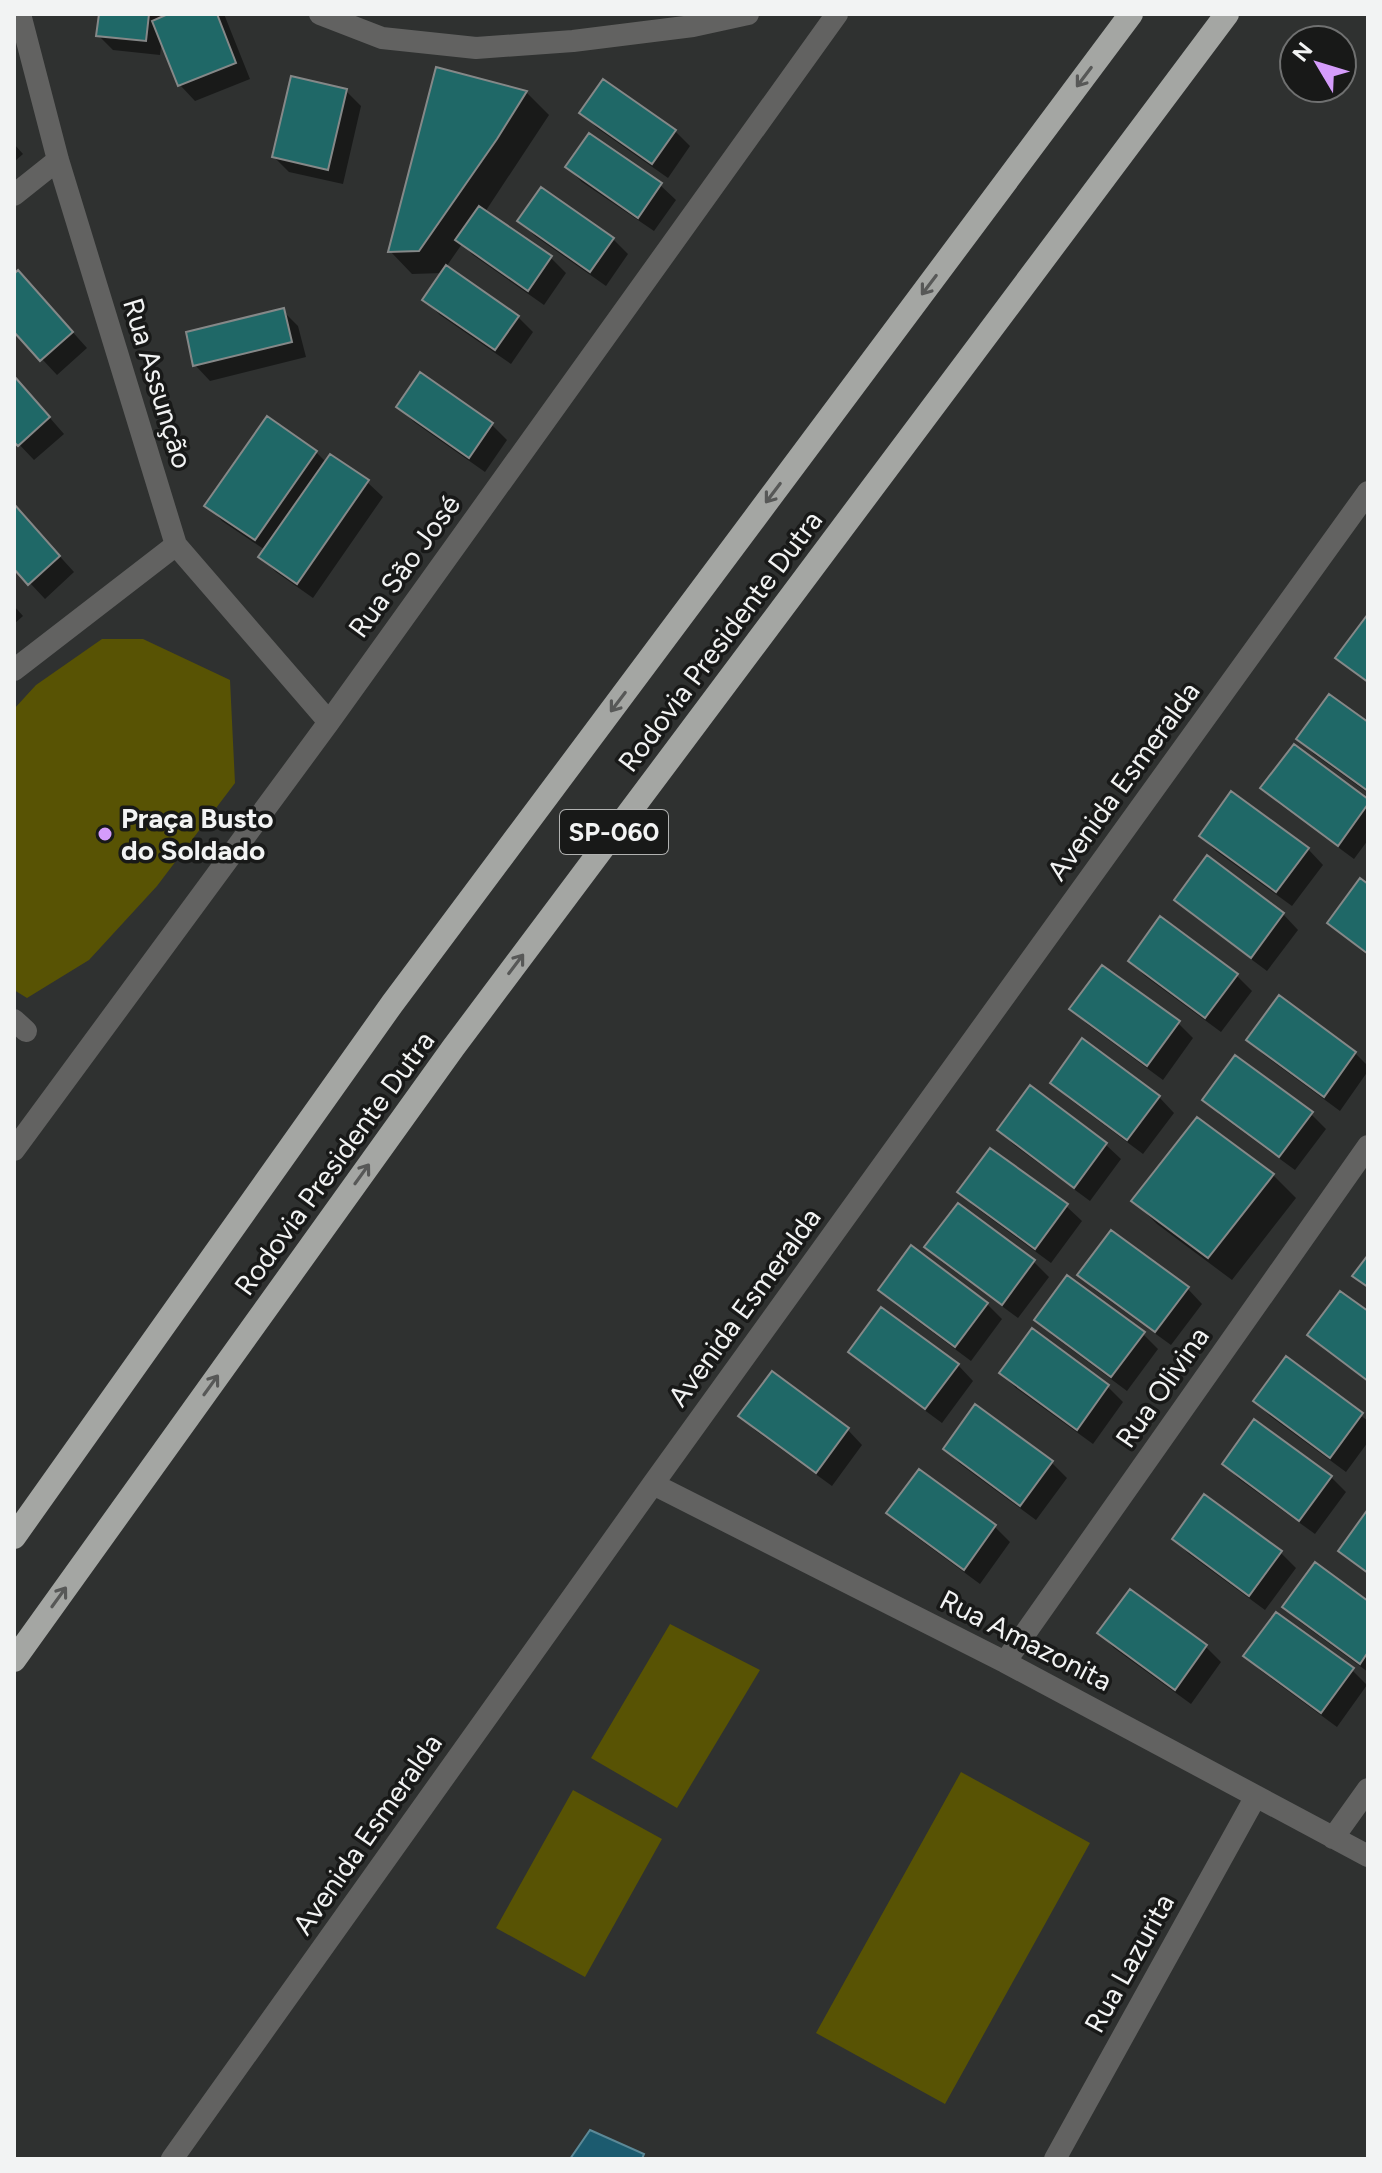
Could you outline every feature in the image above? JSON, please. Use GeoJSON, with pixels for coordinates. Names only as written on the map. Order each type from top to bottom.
{"type":"FeatureCollection","features":[{"type":"Feature","properties":{"kind":"highway","name":"Rodovia Presidente Dutra"},"geometry":{"type":"LineString","coordinates":[[14,1537],[392,1004],[1131,14]]}},
{"type":"Feature","properties":{"kind":"highway","name":"Rodovia Presidente Dutra"},"geometry":{"type":"LineString","coordinates":[[14,1660],[453,1048],[1227,14]]}},
{"type":"Feature","properties":{"kind":"street","name":"Rua Assunção"},"geometry":{"type":"LineString","coordinates":[[20,14],[58,160],[176,545],[329,722]]}},
{"type":"Feature","properties":{"kind":"street"},"geometry":{"type":"LineString","coordinates":[[320,14],[382,38],[476,48],[693,26],[748,14]]}},
{"type":"Feature","properties":{"kind":"street","name":"Rua São José"},"geometry":{"type":"LineString","coordinates":[[14,1150],[329,722],[837,14]]}},
{"type":"Feature","properties":{"kind":"street"},"geometry":{"type":"LineString","coordinates":[[14,195],[58,160]]}},
{"type":"Feature","properties":{"kind":"street","name":"Avenida Esmeralda"},"geometry":{"type":"LineString","coordinates":[[172,2159],[653,1484],[1368,492]]}},
{"type":"Feature","properties":{"kind":"street"},"geometry":{"type":"LineString","coordinates":[[14,670],[176,545]]}},
{"type":"Feature","properties":{"kind":"street","name":"Rua Olivina"},"geometry":{"type":"LineString","coordinates":[[1005,1662],[1368,1146]]}},
{"type":"Feature","properties":{"kind":"street","name":"Rua Amazonita"},"geometry":{"type":"LineString","coordinates":[[653,1484],[1005,1662],[1368,1856]]}},
{"type":"Feature","properties":{"kind":"street"},"geometry":{"type":"LineString","coordinates":[[1333,1838],[1368,1789]]}},
{"type":"Feature","properties":{"kind":"street","name":"Rua Lazurita"},"geometry":{"type":"LineString","coordinates":[[1055,2159],[1256,1796]]}},
{"type":"Feature","properties":{"kind":"shaded area","name":"Praça Busto do Soldado"},"geometry":{"type":"Polygon","coordinates":[[[102,639],[143,639],[230,680],[235,783],[157,886],[89,960],[27,998],[14,990],[14,709],[36,685],[102,639]]]}},
{"type":"Feature","properties":{"kind":"shaded area"},"geometry":{"type":"Polygon","coordinates":[[[670,1624],[760,1670],[677,1808],[591,1758],[670,1624]]]}},
{"type":"Feature","properties":{"kind":"shaded area"},"geometry":{"type":"Polygon","coordinates":[[[961,1772],[1090,1843],[945,2104],[816,2033],[961,1772]]]}},
{"type":"Feature","properties":{"kind":"shaded area"},"geometry":{"type":"Polygon","coordinates":[[[573,1790],[662,1839],[585,1977],[496,1928],[573,1790]]]}},
{"type":"Feature","properties":{"kind":"water"},"geometry":{"type":"Polygon","coordinates":[[[590,2130],[644,2154],[642,2159],[570,2159],[590,2130]]]}},
{"type":"Feature","properties":{"kind":"building"},"geometry":{"type":"Polygon","coordinates":[[[99,14],[149,14],[146,41],[96,36],[99,14]]]}},
{"type":"Feature","properties":{"kind":"building"},"geometry":{"type":"Polygon","coordinates":[[[168,14],[217,14],[236,63],[178,86],[152,21],[168,14]]]}},
{"type":"Feature","properties":{"kind":"building"},"geometry":{"type":"Polygon","coordinates":[[[436,67],[527,91],[419,251],[388,252],[436,67]]]}},
{"type":"Feature","properties":{"kind":"building"},"geometry":{"type":"Polygon","coordinates":[[[291,76],[347,89],[328,170],[272,157],[291,76]]]}},
{"type":"Feature","properties":{"kind":"building"},"geometry":{"type":"Polygon","coordinates":[[[603,79],[676,130],[652,164],[579,113],[603,79]]]}},
{"type":"Feature","properties":{"kind":"building"},"geometry":{"type":"Polygon","coordinates":[[[589,133],[662,183],[638,218],[565,167],[589,133]]]}},
{"type":"Feature","properties":{"kind":"building"},"geometry":{"type":"Polygon","coordinates":[[[541,187],[614,238],[590,272],[517,221],[541,187]]]}},
{"type":"Feature","properties":{"kind":"building"},"geometry":{"type":"Polygon","coordinates":[[[479,206],[552,256],[528,291],[455,240],[479,206]]]}},
{"type":"Feature","properties":{"kind":"building"},"geometry":{"type":"Polygon","coordinates":[[[446,265],[519,316],[495,350],[422,300],[446,265]]]}},
{"type":"Feature","properties":{"kind":"building"},"geometry":{"type":"Polygon","coordinates":[[[18,270],[73,332],[40,361],[14,332],[14,274],[18,270]]]}},
{"type":"Feature","properties":{"kind":"building"},"geometry":{"type":"Polygon","coordinates":[[[284,308],[292,342],[193,366],[186,332],[284,308]]]}},
{"type":"Feature","properties":{"kind":"building"},"geometry":{"type":"Polygon","coordinates":[[[420,372],[493,423],[469,458],[396,407],[420,372]]]}},
{"type":"Feature","properties":{"kind":"building"},"geometry":{"type":"Polygon","coordinates":[[[14,376],[50,417],[18,446],[14,442],[14,376]]]}},
{"type":"Feature","properties":{"kind":"building"},"geometry":{"type":"Polygon","coordinates":[[[267,416],[317,451],[255,540],[204,506],[267,416]]]}},
{"type":"Feature","properties":{"kind":"building"},"geometry":{"type":"Polygon","coordinates":[[[330,454],[369,480],[297,584],[258,557],[330,454]]]}},
{"type":"Feature","properties":{"kind":"building"},"geometry":{"type":"Polygon","coordinates":[[[14,504],[60,556],[28,585],[14,569],[14,504]]]}},
{"type":"Feature","properties":{"kind":"building"},"geometry":{"type":"Polygon","coordinates":[[[1368,614],[1368,682],[1335,658],[1368,614]]]}},
{"type":"Feature","properties":{"kind":"building"},"geometry":{"type":"Polygon","coordinates":[[[1329,694],[1368,722],[1368,791],[1296,739],[1329,694]]]}},
{"type":"Feature","properties":{"kind":"building"},"geometry":{"type":"Polygon","coordinates":[[[1294,744],[1368,799],[1368,804],[1338,846],[1260,788],[1294,744]]]}},
{"type":"Feature","properties":{"kind":"building"},"geometry":{"type":"Polygon","coordinates":[[[1231,791],[1309,848],[1276,892],[1199,836],[1231,791]]]}},
{"type":"Feature","properties":{"kind":"building"},"geometry":{"type":"Polygon","coordinates":[[[1207,855],[1284,913],[1251,958],[1174,900],[1207,855]]]}},
{"type":"Feature","properties":{"kind":"building"},"geometry":{"type":"Polygon","coordinates":[[[1360,878],[1368,884],[1368,954],[1327,923],[1360,878]]]}},
{"type":"Feature","properties":{"kind":"building"},"geometry":{"type":"Polygon","coordinates":[[[1160,916],[1238,974],[1205,1018],[1128,961],[1160,916]]]}},
{"type":"Feature","properties":{"kind":"building"},"geometry":{"type":"Polygon","coordinates":[[[1102,965],[1180,1021],[1147,1066],[1069,1009],[1102,965]]]}},
{"type":"Feature","properties":{"kind":"building"},"geometry":{"type":"Polygon","coordinates":[[[1279,995],[1356,1052],[1324,1097],[1246,1040],[1279,995]]]}},
{"type":"Feature","properties":{"kind":"building"},"geometry":{"type":"Polygon","coordinates":[[[1082,1038],[1160,1096],[1127,1140],[1050,1083],[1082,1038]]]}},
{"type":"Feature","properties":{"kind":"building"},"geometry":{"type":"Polygon","coordinates":[[[1235,1055],[1313,1112],[1279,1157],[1202,1100],[1235,1055]]]}},
{"type":"Feature","properties":{"kind":"building"},"geometry":{"type":"Polygon","coordinates":[[[1030,1085],[1107,1143],[1074,1188],[997,1130],[1030,1085]]]}},
{"type":"Feature","properties":{"kind":"building"},"geometry":{"type":"Polygon","coordinates":[[[1197,1117],[1274,1174],[1208,1258],[1131,1201],[1197,1117]]]}},
{"type":"Feature","properties":{"kind":"building"},"geometry":{"type":"Polygon","coordinates":[[[990,1148],[1068,1204],[1035,1249],[957,1192],[990,1148]]]}},
{"type":"Feature","properties":{"kind":"building"},"geometry":{"type":"Polygon","coordinates":[[[958,1203],[1035,1260],[1002,1305],[924,1247],[958,1203]]]}},
{"type":"Feature","properties":{"kind":"building"},"geometry":{"type":"Polygon","coordinates":[[[1111,1230],[1189,1287],[1155,1332],[1077,1275],[1111,1230]]]}},
{"type":"Feature","properties":{"kind":"building"},"geometry":{"type":"Polygon","coordinates":[[[911,1245],[988,1303],[955,1347],[878,1290],[911,1245]]]}},
{"type":"Feature","properties":{"kind":"building"},"geometry":{"type":"Polygon","coordinates":[[[1368,1255],[1368,1287],[1352,1276],[1368,1255]]]}},
{"type":"Feature","properties":{"kind":"building"},"geometry":{"type":"Polygon","coordinates":[[[1067,1275],[1145,1332],[1111,1377],[1034,1320],[1067,1275]]]}},
{"type":"Feature","properties":{"kind":"building"},"geometry":{"type":"Polygon","coordinates":[[[1340,1291],[1368,1311],[1368,1381],[1307,1335],[1340,1291]]]}},
{"type":"Feature","properties":{"kind":"building"},"geometry":{"type":"Polygon","coordinates":[[[881,1307],[959,1364],[925,1409],[848,1352],[881,1307]]]}},
{"type":"Feature","properties":{"kind":"building"},"geometry":{"type":"Polygon","coordinates":[[[1032,1328],[1109,1385],[1077,1430],[999,1373],[1032,1328]]]}},
{"type":"Feature","properties":{"kind":"building"},"geometry":{"type":"Polygon","coordinates":[[[1286,1356],[1363,1413],[1330,1458],[1253,1401],[1286,1356]]]}},
{"type":"Feature","properties":{"kind":"building"},"geometry":{"type":"Polygon","coordinates":[[[772,1371],[849,1428],[816,1473],[738,1416],[772,1371]]]}},
{"type":"Feature","properties":{"kind":"building"},"geometry":{"type":"Polygon","coordinates":[[[975,1404],[1053,1461],[1020,1506],[943,1449],[975,1404]]]}},
{"type":"Feature","properties":{"kind":"building"},"geometry":{"type":"Polygon","coordinates":[[[1254,1419],[1332,1476],[1299,1521],[1222,1464],[1254,1419]]]}},
{"type":"Feature","properties":{"kind":"building"},"geometry":{"type":"Polygon","coordinates":[[[919,1469],[996,1525],[964,1570],[886,1513],[919,1469]]]}},
{"type":"Feature","properties":{"kind":"building"},"geometry":{"type":"Polygon","coordinates":[[[1204,1494],[1282,1551],[1249,1596],[1172,1539],[1204,1494]]]}},
{"type":"Feature","properties":{"kind":"building"},"geometry":{"type":"Polygon","coordinates":[[[1368,1509],[1368,1573],[1338,1551],[1368,1509]]]}},
{"type":"Feature","properties":{"kind":"building"},"geometry":{"type":"Polygon","coordinates":[[[1315,1562],[1368,1601],[1368,1652],[1360,1664],[1282,1607],[1315,1562]]]}},
{"type":"Feature","properties":{"kind":"building"},"geometry":{"type":"Polygon","coordinates":[[[1130,1589],[1207,1645],[1175,1690],[1097,1633],[1130,1589]]]}},
{"type":"Feature","properties":{"kind":"building"},"geometry":{"type":"Polygon","coordinates":[[[1276,1612],[1354,1668],[1321,1713],[1243,1656],[1276,1612]]]}},
{"type":"Feature","properties":{"kind":"place","name":"Praça Busto do Soldado"},"geometry":{"type":"Point","coordinates":[105,834]}}]}
